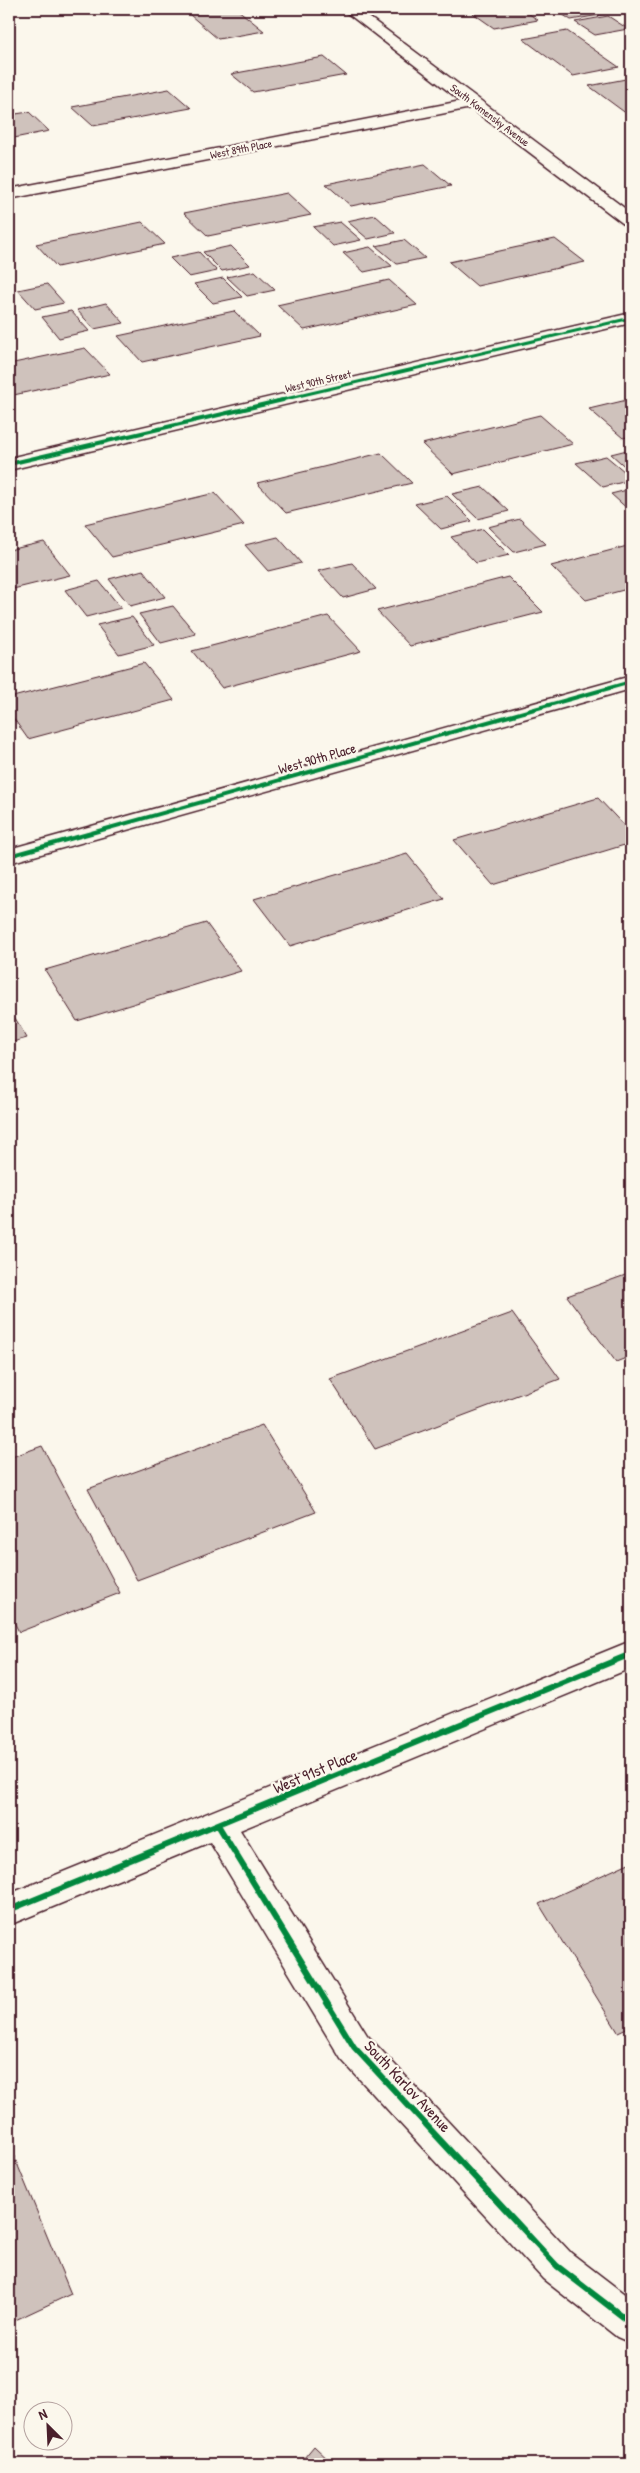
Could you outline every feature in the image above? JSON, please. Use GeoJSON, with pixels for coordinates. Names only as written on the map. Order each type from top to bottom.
{"type":"FeatureCollection","features":[{"type":"Feature","properties":{"kind":"street","name":"South Komensky Avenue"},"geometry":{"type":"LineString","coordinates":[[349,9],[631,221]]}},
{"type":"Feature","properties":{"kind":"street","name":"West 89th Place"},"geometry":{"type":"LineString","coordinates":[[9,194],[474,104]]}},
{"type":"Feature","properties":{"kind":"street","name":"West 90th Street"},"geometry":{"type":"LineString","coordinates":[[9,464],[631,318]]}},
{"type":"Feature","properties":{"kind":"street","name":"West 90th Place"},"geometry":{"type":"LineString","coordinates":[[9,856],[631,682]]}},
{"type":"Feature","properties":{"kind":"street","name":"West 91st Place"},"geometry":{"type":"LineString","coordinates":[[9,1910],[631,1654]]}},
{"type":"Feature","properties":{"kind":"street","name":"South Karlov Avenue"},"geometry":{"type":"LineString","coordinates":[[218,1825],[354,2047],[557,2266],[631,2323]]}},
{"type":"Feature","properties":{"kind":"building"},"geometry":{"type":"Polygon","coordinates":[[[183,9],[237,9],[264,31],[218,39],[183,9]]]}},
{"type":"Feature","properties":{"kind":"building"},"geometry":{"type":"Polygon","coordinates":[[[467,9],[522,9],[538,20],[494,28],[467,9]]]}},
{"type":"Feature","properties":{"kind":"building"},"geometry":{"type":"Polygon","coordinates":[[[554,9],[597,9],[605,14],[571,20],[554,9]]]}},
{"type":"Feature","properties":{"kind":"building"},"geometry":{"type":"Polygon","coordinates":[[[608,16],[628,29],[595,35],[575,22],[608,16]]]}},
{"type":"Feature","properties":{"kind":"building"},"geometry":{"type":"Polygon","coordinates":[[[567,31],[619,67],[573,76],[523,39],[567,31]]]}},
{"type":"Feature","properties":{"kind":"building"},"geometry":{"type":"Polygon","coordinates":[[[324,57],[346,75],[253,92],[231,74],[324,57]]]}},
{"type":"Feature","properties":{"kind":"building"},"geometry":{"type":"Polygon","coordinates":[[[631,78],[631,117],[589,86],[631,78]]]}},
{"type":"Feature","properties":{"kind":"building"},"geometry":{"type":"Polygon","coordinates":[[[169,89],[191,108],[93,126],[72,107],[169,89]]]}},
{"type":"Feature","properties":{"kind":"building"},"geometry":{"type":"Polygon","coordinates":[[[29,112],[49,131],[9,139],[9,115],[29,112]]]}},
{"type":"Feature","properties":{"kind":"building"},"geometry":{"type":"Polygon","coordinates":[[[425,164],[451,186],[351,206],[326,184],[425,164]]]}},
{"type":"Feature","properties":{"kind":"building"},"geometry":{"type":"Polygon","coordinates":[[[287,193],[311,215],[208,236],[184,213],[287,193]]]}},
{"type":"Feature","properties":{"kind":"building"},"geometry":{"type":"Polygon","coordinates":[[[375,215],[395,233],[368,239],[347,221],[375,215]]]}},
{"type":"Feature","properties":{"kind":"building"},"geometry":{"type":"Polygon","coordinates":[[[142,222],[165,244],[57,267],[36,244],[142,222]]]}},
{"type":"Feature","properties":{"kind":"building"},"geometry":{"type":"Polygon","coordinates":[[[340,222],[361,240],[333,246],[313,227],[340,222]]]}},
{"type":"Feature","properties":{"kind":"building"},"geometry":{"type":"Polygon","coordinates":[[[555,239],[585,262],[477,286],[449,262],[555,239]]]}},
{"type":"Feature","properties":{"kind":"building"},"geometry":{"type":"Polygon","coordinates":[[[404,240],[425,258],[397,264],[376,246],[404,240]]]}},
{"type":"Feature","properties":{"kind":"building"},"geometry":{"type":"Polygon","coordinates":[[[231,246],[250,265],[222,271],[203,252],[231,246]]]}},
{"type":"Feature","properties":{"kind":"building"},"geometry":{"type":"Polygon","coordinates":[[[370,247],[392,266],[364,272],[343,253],[370,247]]]}},
{"type":"Feature","properties":{"kind":"building"},"geometry":{"type":"Polygon","coordinates":[[[199,252],[217,271],[189,277],[170,258],[199,252]]]}},
{"type":"Feature","properties":{"kind":"building"},"geometry":{"type":"Polygon","coordinates":[[[255,271],[275,290],[247,296],[227,277],[255,271]]]}},
{"type":"Feature","properties":{"kind":"building"},"geometry":{"type":"Polygon","coordinates":[[[223,278],[242,297],[213,303],[194,284],[223,278]]]}},
{"type":"Feature","properties":{"kind":"building"},"geometry":{"type":"Polygon","coordinates":[[[389,280],[417,305],[304,330],[277,305],[389,280]]]}},
{"type":"Feature","properties":{"kind":"building"},"geometry":{"type":"Polygon","coordinates":[[[47,284],[64,303],[35,309],[18,290],[47,284]]]}},
{"type":"Feature","properties":{"kind":"building"},"geometry":{"type":"Polygon","coordinates":[[[106,303],[124,323],[94,329],[77,310],[106,303]]]}},
{"type":"Feature","properties":{"kind":"building"},"geometry":{"type":"Polygon","coordinates":[[[71,311],[89,331],[59,338],[42,317],[71,311]]]}},
{"type":"Feature","properties":{"kind":"building"},"geometry":{"type":"Polygon","coordinates":[[[234,311],[260,336],[142,362],[118,336],[234,311]]]}},
{"type":"Feature","properties":{"kind":"building"},"geometry":{"type":"Polygon","coordinates":[[[85,348],[110,374],[9,396],[9,364],[85,348]]]}},
{"type":"Feature","properties":{"kind":"building"},"geometry":{"type":"Polygon","coordinates":[[[631,399],[631,436],[623,438],[589,409],[631,399]]]}},
{"type":"Feature","properties":{"kind":"building"},"geometry":{"type":"Polygon","coordinates":[[[540,415],[573,444],[453,474],[422,444],[540,415]]]}},
{"type":"Feature","properties":{"kind":"building"},"geometry":{"type":"Polygon","coordinates":[[[631,449],[631,472],[611,454],[631,449]]]}},
{"type":"Feature","properties":{"kind":"building"},"geometry":{"type":"Polygon","coordinates":[[[381,453],[412,483],[286,513],[257,483],[381,453]]]}},
{"type":"Feature","properties":{"kind":"building"},"geometry":{"type":"Polygon","coordinates":[[[606,456],[631,477],[631,480],[603,487],[576,463],[606,456]]]}},
{"type":"Feature","properties":{"kind":"building"},"geometry":{"type":"Polygon","coordinates":[[[483,487],[509,511],[478,519],[452,494],[483,487]]]}},
{"type":"Feature","properties":{"kind":"building"},"geometry":{"type":"Polygon","coordinates":[[[631,489],[631,512],[611,494],[631,489]]]}},
{"type":"Feature","properties":{"kind":"building"},"geometry":{"type":"Polygon","coordinates":[[[215,493],[244,525],[112,557],[85,524],[215,493]]]}},
{"type":"Feature","properties":{"kind":"building"},"geometry":{"type":"Polygon","coordinates":[[[447,496],[472,521],[441,529],[415,504],[447,496]]]}},
{"type":"Feature","properties":{"kind":"building"},"geometry":{"type":"Polygon","coordinates":[[[520,519],[546,544],[514,552],[488,527],[520,519]]]}},
{"type":"Feature","properties":{"kind":"building"},"geometry":{"type":"Polygon","coordinates":[[[483,529],[509,555],[476,563],[451,537],[483,529]]]}},
{"type":"Feature","properties":{"kind":"building"},"geometry":{"type":"Polygon","coordinates":[[[278,537],[301,563],[268,571],[245,545],[278,537]]]}},
{"type":"Feature","properties":{"kind":"building"},"geometry":{"type":"Polygon","coordinates":[[[44,542],[70,575],[9,590],[9,550],[44,542]]]}},
{"type":"Feature","properties":{"kind":"building"},"geometry":{"type":"Polygon","coordinates":[[[631,545],[631,588],[586,600],[551,566],[631,545]]]}},
{"type":"Feature","properties":{"kind":"building"},"geometry":{"type":"Polygon","coordinates":[[[352,563],[376,589],[343,598],[318,571],[352,563]]]}},
{"type":"Feature","properties":{"kind":"building"},"geometry":{"type":"Polygon","coordinates":[[[143,570],[165,597],[130,606],[109,579],[143,570]]]}},
{"type":"Feature","properties":{"kind":"building"},"geometry":{"type":"Polygon","coordinates":[[[508,577],[543,612],[410,646],[377,611],[508,577]]]}},
{"type":"Feature","properties":{"kind":"building"},"geometry":{"type":"Polygon","coordinates":[[[99,581],[121,608],[86,617],[65,590],[99,581]]]}},
{"type":"Feature","properties":{"kind":"building"},"geometry":{"type":"Polygon","coordinates":[[[173,606],[196,634],[161,643],[139,614],[173,606]]]}},
{"type":"Feature","properties":{"kind":"building"},"geometry":{"type":"Polygon","coordinates":[[[328,616],[361,651],[222,688],[192,651],[328,616]]]}},
{"type":"Feature","properties":{"kind":"building"},"geometry":{"type":"Polygon","coordinates":[[[132,617],[154,645],[119,654],[97,625],[132,617]]]}},
{"type":"Feature","properties":{"kind":"building"},"geometry":{"type":"Polygon","coordinates":[[[144,663],[174,700],[28,739],[9,712],[9,698],[144,663]]]}},
{"type":"Feature","properties":{"kind":"building"},"geometry":{"type":"Polygon","coordinates":[[[598,798],[631,833],[631,843],[493,885],[454,840],[598,798]]]}},
{"type":"Feature","properties":{"kind":"building"},"geometry":{"type":"Polygon","coordinates":[[[407,854],[444,899],[290,946],[254,899],[407,854]]]}},
{"type":"Feature","properties":{"kind":"building"},"geometry":{"type":"Polygon","coordinates":[[[206,923],[241,971],[77,1021],[45,970],[206,923]]]}},
{"type":"Feature","properties":{"kind":"building"},"geometry":{"type":"Polygon","coordinates":[[[9,1008],[27,1038],[9,1043],[9,1008]]]}},
{"type":"Feature","properties":{"kind":"building"},"geometry":{"type":"Polygon","coordinates":[[[631,1273],[631,1356],[616,1362],[567,1296],[631,1273]]]}},
{"type":"Feature","properties":{"kind":"building"},"geometry":{"type":"Polygon","coordinates":[[[512,1313],[560,1379],[375,1449],[330,1379],[512,1313]]]}},
{"type":"Feature","properties":{"kind":"building"},"geometry":{"type":"Polygon","coordinates":[[[262,1425],[316,1512],[137,1580],[88,1489],[262,1425]]]}},
{"type":"Feature","properties":{"kind":"building"},"geometry":{"type":"Polygon","coordinates":[[[42,1446],[120,1593],[19,1632],[9,1612],[9,1458],[42,1446]]]}},
{"type":"Feature","properties":{"kind":"building"},"geometry":{"type":"Polygon","coordinates":[[[631,1862],[631,2026],[618,2032],[539,1904],[631,1862]]]}},
{"type":"Feature","properties":{"kind":"building"},"geometry":{"type":"Polygon","coordinates":[[[9,2144],[71,2294],[9,2323],[9,2144]]]}},
{"type":"Feature","properties":{"kind":"building"},"geometry":{"type":"Polygon","coordinates":[[[314,2446],[333,2464],[299,2464],[314,2446]]]}},
{"type":"Feature","properties":{"kind":"cycle path"},"geometry":{"type":"LineString","coordinates":[[9,464],[631,318]]}},
{"type":"Feature","properties":{"kind":"cycle path"},"geometry":{"type":"LineString","coordinates":[[9,856],[631,682]]}},
{"type":"Feature","properties":{"kind":"cycle path"},"geometry":{"type":"LineString","coordinates":[[9,1910],[631,1654]]}},
{"type":"Feature","properties":{"kind":"cycle path"},"geometry":{"type":"LineString","coordinates":[[218,1825],[354,2047],[557,2266],[631,2323]]}}]}
